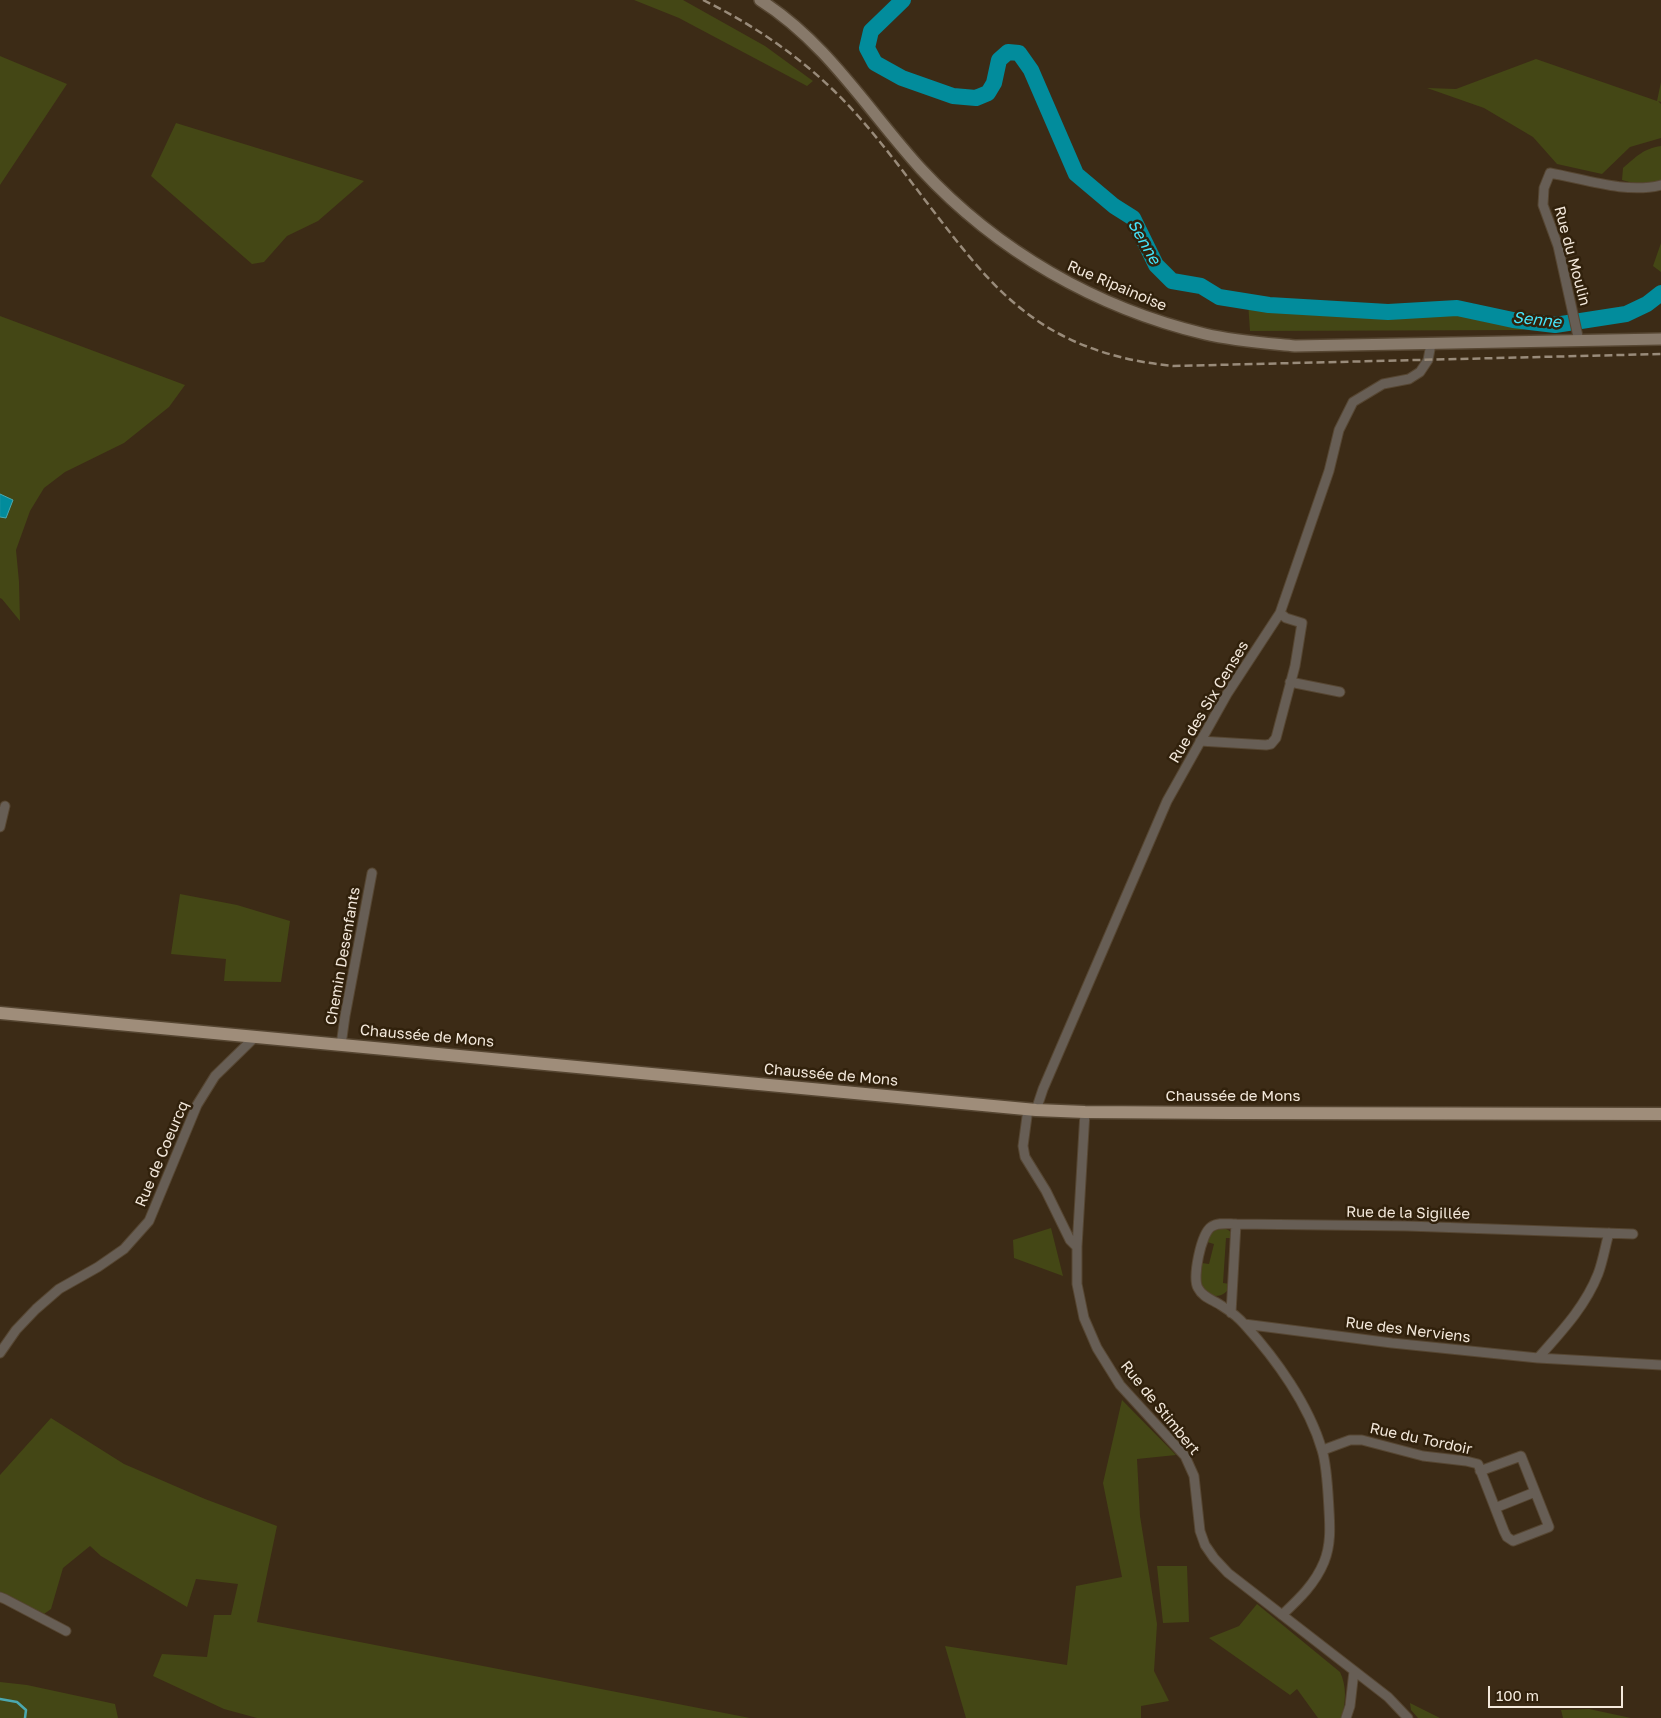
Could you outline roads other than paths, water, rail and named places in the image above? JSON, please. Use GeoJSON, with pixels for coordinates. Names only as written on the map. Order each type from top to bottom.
{"type":"FeatureCollection","features":[{"type":"Feature","properties":{"kind":"main road","name":"Chaussée de Mons"},"geometry":{"type":"LineString","coordinates":[[0,1012],[1032,1110],[1086,1112],[1661,1114]]}},
{"type":"Feature","properties":{"kind":"street","name":"Rue Ripainoise"},"geometry":{"type":"LineString","coordinates":[[760,0],[800,30],[838,69],[921,169],[975,221],[1012,249],[1046,271],[1084,292],[1126,310],[1164,323],[1206,334],[1254,342],[1295,346],[1431,344],[1578,336],[1661,339]]}},
{"type":"Feature","properties":{"kind":"street","name":"Rue du Moulin"},"geometry":{"type":"LineString","coordinates":[[1578,336],[1558,246],[1543,205],[1544,188],[1550,173],[1617,186],[1637,188],[1661,185]]}},
{"type":"Feature","properties":{"kind":"street","name":"Rue des Six Censes"},"geometry":{"type":"LineString","coordinates":[[1032,1110],[1043,1089],[1166,801],[1227,694],[1280,613],[1329,471],[1339,430],[1353,402],[1383,384],[1409,379],[1420,372],[1428,360],[1431,344]]}},
{"type":"Feature","properties":{"kind":"street"},"geometry":{"type":"LineString","coordinates":[[1200,741],[1271,744],[1276,738],[1295,666],[1302,623],[1286,618],[1280,613]]}},
{"type":"Feature","properties":{"kind":"street"},"geometry":{"type":"LineString","coordinates":[[1290,682],[1340,692]]}},
{"type":"Feature","properties":{"kind":"street"},"geometry":{"type":"LineString","coordinates":[[0,827],[5,806]]}},
{"type":"Feature","properties":{"kind":"street","name":"Chemin Desenfants"},"geometry":{"type":"LineString","coordinates":[[341,1045],[372,873]]}},
{"type":"Feature","properties":{"kind":"street","name":"Rue de Coeurcq"},"geometry":{"type":"LineString","coordinates":[[0,1354],[16,1330],[36,1309],[59,1289],[98,1267],[124,1249],[148,1221],[197,1105],[215,1076],[255,1037]]}},
{"type":"Feature","properties":{"kind":"street"},"geometry":{"type":"LineString","coordinates":[[1032,1110],[1023,1146],[1025,1157],[1046,1191],[1070,1240],[1077,1247]]}},
{"type":"Feature","properties":{"kind":"street","name":"Rue de Stimbert"},"geometry":{"type":"LineString","coordinates":[[1086,1112],[1077,1247],[1077,1284],[1084,1318],[1097,1348],[1120,1385],[1185,1456],[1194,1476],[1200,1531],[1205,1545],[1214,1558],[1228,1573],[1388,1697],[1408,1718]]}},
{"type":"Feature","properties":{"kind":"street","name":"Rue de la Sigillée"},"geometry":{"type":"LineString","coordinates":[[1231,1313],[1202,1294],[1195,1280],[1205,1236],[1208,1230],[1220,1224],[1416,1227],[1633,1234]]}},
{"type":"Feature","properties":{"kind":"street"},"geometry":{"type":"LineString","coordinates":[[1236,1224],[1231,1313],[1244,1324],[1290,1381],[1323,1450],[1329,1501],[1330,1532],[1328,1548],[1316,1578],[1309,1588],[1282,1615]]}},
{"type":"Feature","properties":{"kind":"street"},"geometry":{"type":"LineString","coordinates":[[1538,1358],[1570,1322],[1587,1297],[1598,1274],[1609,1233]]}},
{"type":"Feature","properties":{"kind":"street","name":"Rue des Nerviens"},"geometry":{"type":"LineString","coordinates":[[1244,1324],[1392,1343],[1538,1358],[1661,1365]]}},
{"type":"Feature","properties":{"kind":"street","name":"Rue du Tordoir"},"geometry":{"type":"LineString","coordinates":[[1323,1450],[1350,1440],[1362,1440],[1424,1456],[1466,1460],[1478,1464],[1480,1471],[1494,1508],[1507,1537],[1513,1541],[1549,1527],[1521,1456],[1480,1471]]}},
{"type":"Feature","properties":{"kind":"street"},"geometry":{"type":"LineString","coordinates":[[1494,1508],[1535,1492]]}},
{"type":"Feature","properties":{"kind":"street"},"geometry":{"type":"LineString","coordinates":[[0,1598],[66,1631]]}},
{"type":"Feature","properties":{"kind":"street"},"geometry":{"type":"LineString","coordinates":[[1346,1718],[1350,1706],[1354,1671]]}},
{"type":"Feature","properties":{"kind":"water"},"geometry":{"type":"Polygon","coordinates":[[[0,494],[13,500],[6,518],[0,517],[0,494]]]}},
{"type":"Feature","properties":{"kind":"waterway","name":"Senne"},"geometry":{"type":"LineString","coordinates":[[903,0],[871,31],[867,48],[875,63],[902,78],[953,96],[976,98],[988,93],[994,83],[999,60],[1008,52],[1019,53],[1031,70],[1076,174],[1114,206],[1133,218],[1156,265],[1172,281],[1201,286],[1219,297],[1269,305],[1388,312],[1457,308],[1513,320],[1555,325],[1626,314],[1647,304],[1661,293]]}},
{"type":"Feature","properties":{"kind":"waterway"},"geometry":{"type":"LineString","coordinates":[[0,1699],[17,1702],[26,1710],[25,1718]]}},
{"type":"Feature","properties":{"kind":"railway"},"geometry":{"type":"LineString","coordinates":[[703,0],[746,23],[787,51],[842,99],[891,155],[962,248],[1008,298],[1051,329],[1101,352],[1137,361],[1173,366],[1661,354]]}}]}
